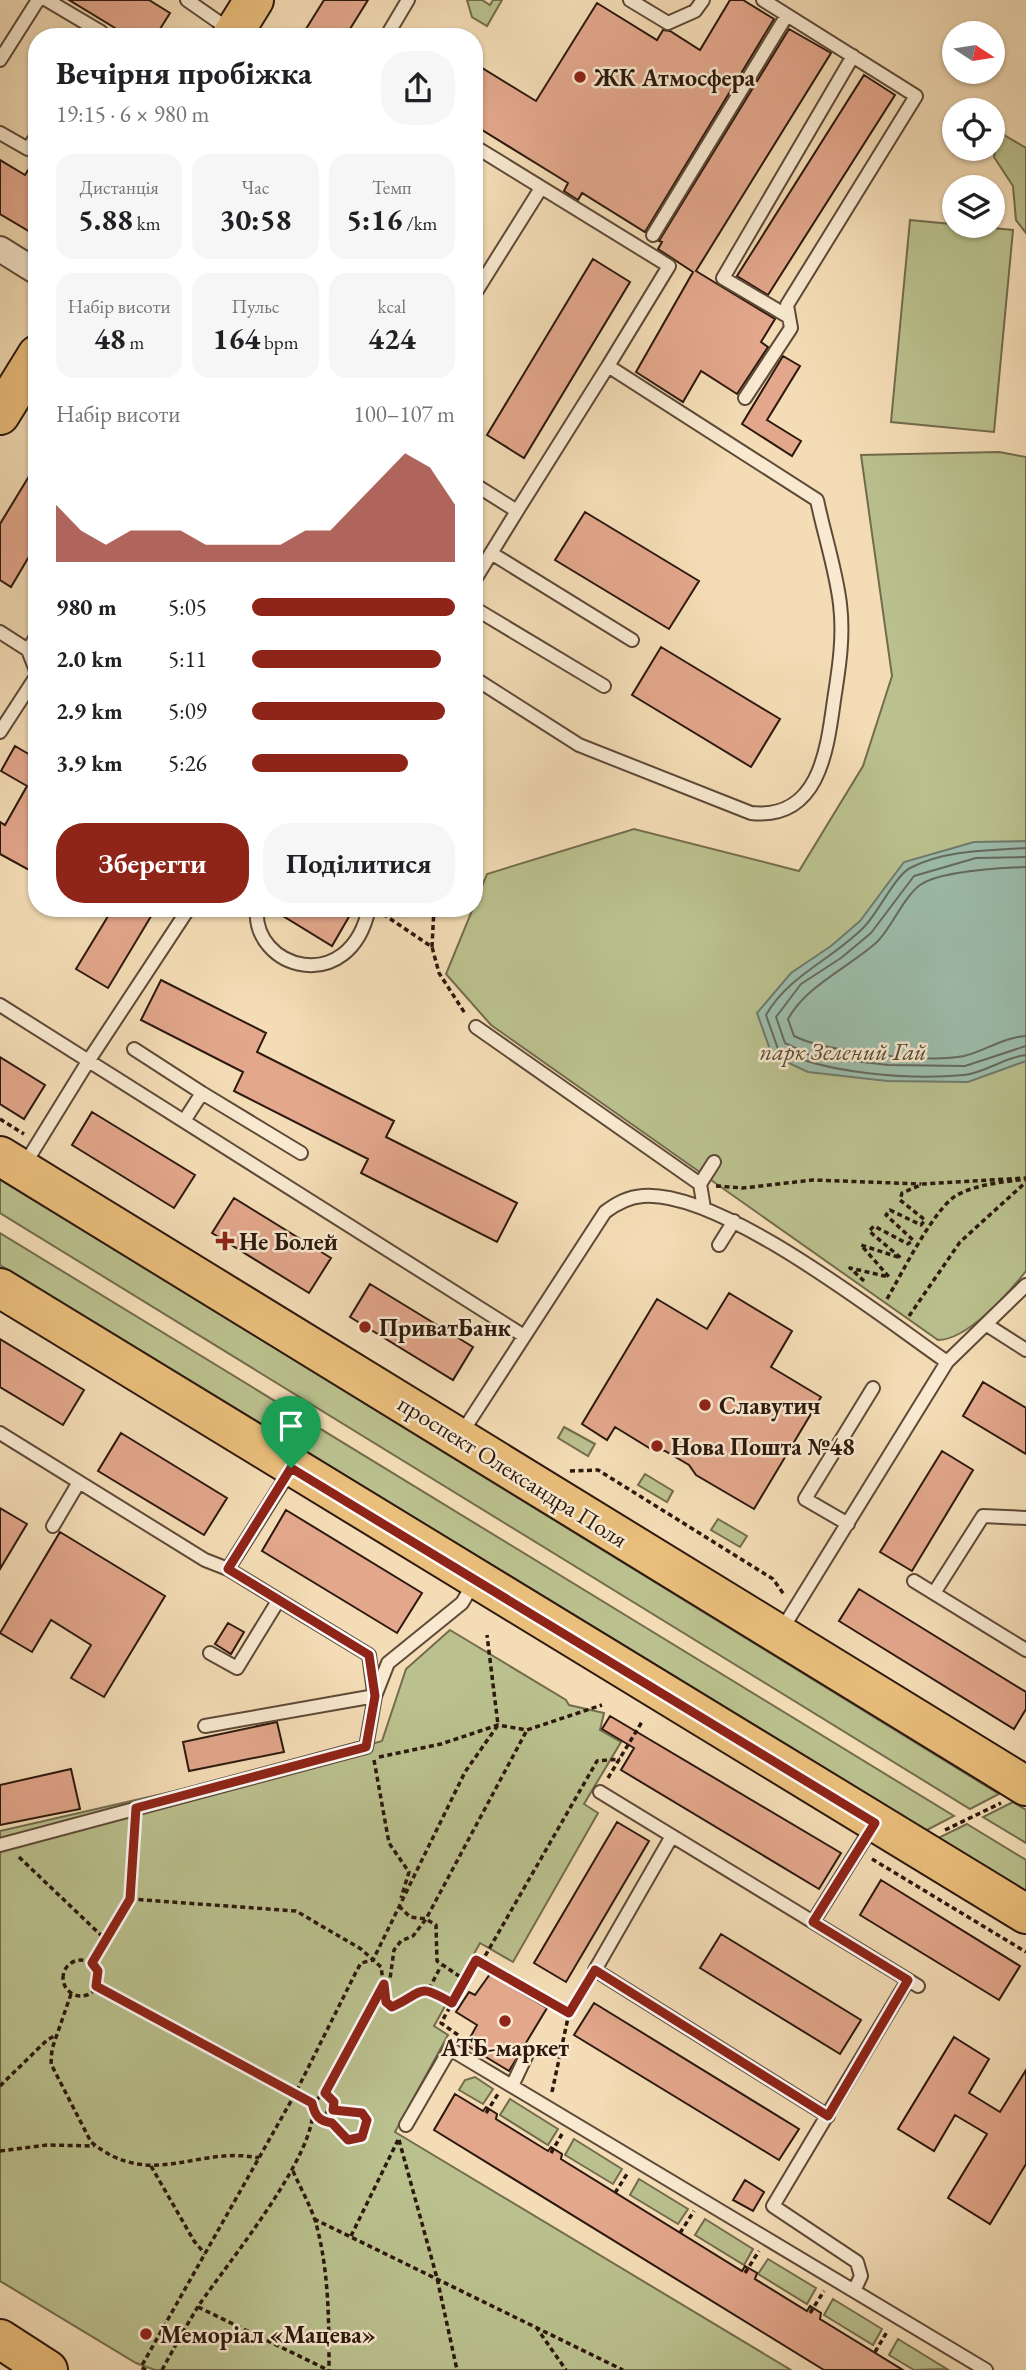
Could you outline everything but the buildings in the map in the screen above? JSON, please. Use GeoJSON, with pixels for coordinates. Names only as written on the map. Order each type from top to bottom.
{"type":"FeatureCollection","features":[{"type":"Feature","properties":{"kind":"main road"},"geometry":{"type":"LineString","coordinates":[[239,28],[254,0]]}},
{"type":"Feature","properties":{"kind":"main road"},"geometry":{"type":"LineString","coordinates":[[0,415],[28,371]]}},
{"type":"Feature","properties":{"kind":"main road","name":"проспект Олександра Поля"},"geometry":{"type":"LineString","coordinates":[[20,1156],[458,1437],[787,1622],[1020,1787]]}},
{"type":"Feature","properties":{"kind":"main road"},"geometry":{"type":"LineString","coordinates":[[0,1288],[475,1581],[867,1837],[913,1864],[1026,1914]]}},
{"type":"Feature","properties":{"kind":"main road"},"geometry":{"type":"LineString","coordinates":[[0,2339],[48,2370]]}},
{"type":"Feature","properties":{"kind":"street"},"geometry":{"type":"LineString","coordinates":[[0,249],[28,266]]}},
{"type":"Feature","properties":{"kind":"lane"},"geometry":{"type":"LineString","coordinates":[[0,60],[38,0]]}},
{"type":"Feature","properties":{"kind":"lane"},"geometry":{"type":"LineString","coordinates":[[47,0],[94,28]]}},
{"type":"Feature","properties":{"kind":"lane"},"geometry":{"type":"LineString","coordinates":[[187,0],[225,28]]}},
{"type":"Feature","properties":{"kind":"lane"},"geometry":{"type":"LineString","coordinates":[[391,28],[408,0]]}},
{"type":"Feature","properties":{"kind":"lane"},"geometry":{"type":"LineString","coordinates":[[635,1],[668,23],[695,11],[703,0]]}},
{"type":"Feature","properties":{"kind":"lane"},"geometry":{"type":"LineString","coordinates":[[746,398],[791,328],[787,305],[916,96],[763,0]]}},
{"type":"Feature","properties":{"kind":"lane"},"geometry":{"type":"LineString","coordinates":[[653,235],[787,15]]}},
{"type":"Feature","properties":{"kind":"lane"},"geometry":{"type":"LineString","coordinates":[[789,317],[723,278],[853,57]]}},
{"type":"Feature","properties":{"kind":"lane"},"geometry":{"type":"LineString","coordinates":[[0,133],[28,149]]}},
{"type":"Feature","properties":{"kind":"lane"},"geometry":{"type":"LineString","coordinates":[[483,152],[669,266],[483,567]]}},
{"type":"Feature","properties":{"kind":"lane"},"geometry":{"type":"LineString","coordinates":[[483,281],[541,188]]}},
{"type":"Feature","properties":{"kind":"lane"},"geometry":{"type":"LineString","coordinates":[[483,684],[579,745],[751,813],[770,815],[789,807],[809,790],[821,768],[842,649],[840,604],[817,500],[608,366]]}},
{"type":"Feature","properties":{"kind":"lane"},"geometry":{"type":"LineString","coordinates":[[483,490],[517,511]]}},
{"type":"Feature","properties":{"kind":"lane"},"geometry":{"type":"LineString","coordinates":[[491,553],[632,640]]}},
{"type":"Feature","properties":{"kind":"lane"},"geometry":{"type":"LineString","coordinates":[[483,613],[604,686]]}},
{"type":"Feature","properties":{"kind":"lane"},"geometry":{"type":"LineString","coordinates":[[0,632],[28,650]]}},
{"type":"Feature","properties":{"kind":"lane"},"geometry":{"type":"LineString","coordinates":[[0,732],[28,688]]}},
{"type":"Feature","properties":{"kind":"lane"},"geometry":{"type":"LineString","coordinates":[[20,1156],[89,1060],[183,917]]}},
{"type":"Feature","properties":{"kind":"lane"},"geometry":{"type":"LineString","coordinates":[[256,917],[260,936],[277,952],[313,967],[335,961],[356,944],[369,917]]}},
{"type":"Feature","properties":{"kind":"lane"},"geometry":{"type":"LineString","coordinates":[[0,1005],[524,1336]]}},
{"type":"Feature","properties":{"kind":"lane"},"geometry":{"type":"LineString","coordinates":[[476,1027],[700,1184]]}},
{"type":"Feature","properties":{"kind":"lane"},"geometry":{"type":"LineString","coordinates":[[134,1049],[301,1153]]}},
{"type":"Feature","properties":{"kind":"lane"},"geometry":{"type":"LineString","coordinates":[[184,1121],[202,1093]]}},
{"type":"Feature","properties":{"kind":"lane"},"geometry":{"type":"LineString","coordinates":[[704,1208],[700,1184],[714,1162]]}},
{"type":"Feature","properties":{"kind":"lane"},"geometry":{"type":"LineString","coordinates":[[458,1437],[604,1212],[616,1203],[630,1198],[653,1196],[704,1208],[734,1221],[867,1305],[947,1362]]}},
{"type":"Feature","properties":{"kind":"lane"},"geometry":{"type":"LineString","coordinates":[[719,1245],[734,1221]]}},
{"type":"Feature","properties":{"kind":"lane"},"geometry":{"type":"LineString","coordinates":[[787,1622],[947,1362],[1026,1284]]}},
{"type":"Feature","properties":{"kind":"lane"},"geometry":{"type":"LineString","coordinates":[[986,1325],[1026,1350]]}},
{"type":"Feature","properties":{"kind":"lane"},"geometry":{"type":"LineString","coordinates":[[848,1524],[805,1499],[873,1388]]}},
{"type":"Feature","properties":{"kind":"lane"},"geometry":{"type":"LineString","coordinates":[[0,1433],[205,1560],[228,1569],[369,1655],[375,1696]]}},
{"type":"Feature","properties":{"kind":"lane"},"geometry":{"type":"LineString","coordinates":[[228,1569],[291,1468]]}},
{"type":"Feature","properties":{"kind":"lane"},"geometry":{"type":"LineString","coordinates":[[53,1526],[79,1482]]}},
{"type":"Feature","properties":{"kind":"lane"},"geometry":{"type":"LineString","coordinates":[[934,1593],[983,1516],[1026,1518]]}},
{"type":"Feature","properties":{"kind":"lane"},"geometry":{"type":"LineString","coordinates":[[3,1844],[366,1747],[375,1696],[388,1663],[462,1603],[475,1581]]}},
{"type":"Feature","properties":{"kind":"lane"},"geometry":{"type":"LineString","coordinates":[[914,1581],[1026,1650]]}},
{"type":"Feature","properties":{"kind":"lane"},"geometry":{"type":"LineString","coordinates":[[210,1653],[237,1668],[278,1601]]}},
{"type":"Feature","properties":{"kind":"lane"},"geometry":{"type":"LineString","coordinates":[[205,1726],[375,1696]]}},
{"type":"Feature","properties":{"kind":"lane"},"geometry":{"type":"LineString","coordinates":[[600,1792],[913,1983],[773,2206],[857,2262],[862,2276],[854,2291]]}},
{"type":"Feature","properties":{"kind":"lane"},"geometry":{"type":"LineString","coordinates":[[672,1836],[595,1970],[828,2116]]}},
{"type":"Feature","properties":{"kind":"lane"},"geometry":{"type":"LineString","coordinates":[[813,1922],[867,1837]]}},
{"type":"Feature","properties":{"kind":"lane"},"geometry":{"type":"LineString","coordinates":[[406,2125],[450,2049],[986,2370]]}},
{"type":"Feature","properties":{"kind":"lane"},"geometry":{"type":"LineString","coordinates":[[512,2085],[528,2052]]}},
{"type":"Feature","properties":{"kind":"path"},"geometry":{"type":"LineString","coordinates":[[386,917],[432,947]]}},
{"type":"Feature","properties":{"kind":"path"},"geometry":{"type":"LineString","coordinates":[[434,917],[432,947],[439,972],[476,1027]]}},
{"type":"Feature","properties":{"kind":"path"},"geometry":{"type":"LineString","coordinates":[[0,1119],[20,1156]]}},
{"type":"Feature","properties":{"kind":"path"},"geometry":{"type":"LineString","coordinates":[[700,1184],[743,1188],[813,1180],[923,1184],[1009,1176],[1026,1180]]}},
{"type":"Feature","properties":{"kind":"path"},"geometry":{"type":"LineString","coordinates":[[886,1301],[931,1225],[955,1196],[987,1184],[1026,1180]]}},
{"type":"Feature","properties":{"kind":"path"},"geometry":{"type":"LineString","coordinates":[[914,1308],[960,1242],[1026,1180]]}},
{"type":"Feature","properties":{"kind":"path"},"geometry":{"type":"LineString","coordinates":[[867,1305],[875,1292],[850,1268],[889,1277],[860,1245],[901,1258],[869,1231],[874,1226],[908,1244],[913,1240],[886,1215],[890,1210],[921,1225],[925,1220],[900,1200],[901,1194],[923,1184]]}},
{"type":"Feature","properties":{"kind":"path"},"geometry":{"type":"LineString","coordinates":[[561,1466],[570,1471],[598,1470],[773,1578],[787,1622]]}},
{"type":"Feature","properties":{"kind":"path"},"geometry":{"type":"LineString","coordinates":[[146,2370],[141,2367],[295,2094],[356,1972],[361,1963],[373,1960],[465,1772],[498,1725],[487,1635]]}},
{"type":"Feature","properties":{"kind":"path"},"geometry":{"type":"LineString","coordinates":[[374,1758],[441,1744],[498,1725],[527,1730],[602,1705]]}},
{"type":"Feature","properties":{"kind":"path"},"geometry":{"type":"LineString","coordinates":[[600,1792],[643,1720]]}},
{"type":"Feature","properties":{"kind":"path"},"geometry":{"type":"LineString","coordinates":[[312,2103],[325,2093],[392,1970],[390,1959],[394,1950],[401,1941],[413,1936],[426,1919],[527,1730]]}},
{"type":"Feature","properties":{"kind":"path"},"geometry":{"type":"LineString","coordinates":[[376,1747],[374,1758],[389,1843],[409,1872],[399,1908]]}},
{"type":"Feature","properties":{"kind":"path"},"geometry":{"type":"LineString","coordinates":[[481,1963],[597,1761],[620,1759]]}},
{"type":"Feature","properties":{"kind":"path"},"geometry":{"type":"LineString","coordinates":[[913,1864],[930,1838],[1020,1787]]}},
{"type":"Feature","properties":{"kind":"path"},"geometry":{"type":"LineString","coordinates":[[92,1963],[130,1899],[136,1808]]}},
{"type":"Feature","properties":{"kind":"path"},"geometry":{"type":"LineString","coordinates":[[867,1837],[913,1864],[1026,1952]]}},
{"type":"Feature","properties":{"kind":"path"},"geometry":{"type":"LineString","coordinates":[[3,1844],[106,1940]]}},
{"type":"Feature","properties":{"kind":"path"},"geometry":{"type":"LineString","coordinates":[[130,1899],[296,1911],[360,1949],[381,1966],[386,2002],[392,2007],[409,1999],[416,1991],[429,1989],[452,2003]]}},
{"type":"Feature","properties":{"kind":"path"},"geometry":{"type":"LineString","coordinates":[[399,1908],[410,1917],[426,1919],[436,1925],[436,1955],[442,1966],[465,1980]]}},
{"type":"Feature","properties":{"kind":"path"},"geometry":{"type":"LineString","coordinates":[[76,1959],[92,1963],[98,1971],[96,1986],[85,1995],[71,1994],[63,1984],[69,1967],[76,1959]]}},
{"type":"Feature","properties":{"kind":"path"},"geometry":{"type":"LineString","coordinates":[[455,2039],[459,2033],[441,2023],[476,1960],[569,2013]]}},
{"type":"Feature","properties":{"kind":"path"},"geometry":{"type":"LineString","coordinates":[[429,1989],[442,1966]]}},
{"type":"Feature","properties":{"kind":"path"},"geometry":{"type":"LineString","coordinates":[[551,2096],[569,2013],[595,1970]]}},
{"type":"Feature","properties":{"kind":"path"},"geometry":{"type":"LineString","coordinates":[[96,1986],[312,2103],[315,2115],[322,2121],[332,2123],[348,2140],[356,2140],[366,2129],[367,2120],[362,2113],[333,2110],[334,2102]]}},
{"type":"Feature","properties":{"kind":"path"},"geometry":{"type":"LineString","coordinates":[[71,1994],[56,2035],[51,2064],[70,2105],[96,2146]]}},
{"type":"Feature","properties":{"kind":"path"},"geometry":{"type":"LineString","coordinates":[[0,2086],[47,2040],[56,2035]]}},
{"type":"Feature","properties":{"kind":"path"},"geometry":{"type":"LineString","coordinates":[[325,2093],[334,2102]]}},
{"type":"Feature","properties":{"kind":"path"},"geometry":{"type":"LineString","coordinates":[[322,2121],[334,2102]]}},
{"type":"Feature","properties":{"kind":"path"},"geometry":{"type":"LineString","coordinates":[[162,2370],[198,2307],[293,2171],[315,2115]]}},
{"type":"Feature","properties":{"kind":"path"},"geometry":{"type":"LineString","coordinates":[[551,2153],[571,2120]]}},
{"type":"Feature","properties":{"kind":"path"},"geometry":{"type":"LineString","coordinates":[[351,2236],[399,2138],[437,2278],[457,2370]]}},
{"type":"Feature","properties":{"kind":"path"},"geometry":{"type":"LineString","coordinates":[[0,2151],[47,2145],[96,2146],[125,2160],[151,2166],[168,2166],[236,2153],[259,2158]]}},
{"type":"Feature","properties":{"kind":"path"},"geometry":{"type":"LineString","coordinates":[[615,2193],[636,2160]]}},
{"type":"Feature","properties":{"kind":"path"},"geometry":{"type":"LineString","coordinates":[[151,2166],[194,2241],[205,2253]]}},
{"type":"Feature","properties":{"kind":"path"},"geometry":{"type":"LineString","coordinates":[[198,2307],[329,2370],[327,2297],[314,2219],[293,2171]]}},
{"type":"Feature","properties":{"kind":"path"},"geometry":{"type":"LineString","coordinates":[[680,2233],[701,2199]]}},
{"type":"Feature","properties":{"kind":"path"},"geometry":{"type":"LineString","coordinates":[[314,2219],[623,2370]]}},
{"type":"Feature","properties":{"kind":"path"},"geometry":{"type":"LineString","coordinates":[[745,2273],[766,2238]]}},
{"type":"Feature","properties":{"kind":"path"},"geometry":{"type":"LineString","coordinates":[[810,2313],[832,2277]]}},
{"type":"Feature","properties":{"kind":"path"},"geometry":{"type":"LineString","coordinates":[[875,2352],[897,2316]]}},
{"type":"Feature","properties":{"kind":"path"},"geometry":{"type":"LineString","coordinates":[[535,2325],[566,2370]]}},
{"type":"Feature","properties":{"kind":"green space"},"geometry":{"type":"Polygon","coordinates":[[[467,0],[482,0],[490,5],[493,0],[502,0],[487,26],[472,17],[467,0]]]}},
{"type":"Feature","properties":{"kind":"green space"},"geometry":{"type":"Polygon","coordinates":[[[1005,136],[1026,148],[1026,233],[1016,220],[1013,186],[997,161],[1005,161],[1005,136]]]}},
{"type":"Feature","properties":{"kind":"green space"},"geometry":{"type":"Polygon","coordinates":[[[910,220],[942,223],[942,238],[1005,238],[1005,229],[1013,230],[994,432],[891,422],[910,220]]]}},
{"type":"Feature","properties":{"kind":"green space","name":"парк Зелений Гай"},"geometry":{"type":"Polygon","coordinates":[[[999,452],[1026,457],[1026,1271],[998,1303],[974,1324],[949,1338],[938,1340],[491,1025],[446,974],[469,917],[483,917],[483,884],[487,874],[634,829],[799,871],[863,766],[892,676],[861,455],[999,452]]]}},
{"type":"Feature","properties":{"kind":"green space"},"geometry":{"type":"Polygon","coordinates":[[[0,1179],[999,1794],[970,1809],[0,1213],[0,1179]]]}},
{"type":"Feature","properties":{"kind":"green space"},"geometry":{"type":"Polygon","coordinates":[[[0,1233],[954,1816],[925,1831],[0,1265],[0,1233]]]}},
{"type":"Feature","properties":{"kind":"green space"},"geometry":{"type":"Polygon","coordinates":[[[564,1427],[595,1444],[588,1456],[558,1438],[564,1427]]]}},
{"type":"Feature","properties":{"kind":"green space"},"geometry":{"type":"Polygon","coordinates":[[[645,1474],[673,1491],[667,1502],[638,1485],[645,1474]]]}},
{"type":"Feature","properties":{"kind":"green space"},"geometry":{"type":"Polygon","coordinates":[[[718,1519],[747,1536],[740,1547],[711,1530],[718,1519]]]}},
{"type":"Feature","properties":{"kind":"green space"},"geometry":{"type":"Polygon","coordinates":[[[450,1630],[566,1700],[569,1705],[604,1713],[600,1730],[621,1742],[584,1804],[598,1813],[513,1962],[480,1943],[434,2026],[448,2035],[395,2132],[791,2370],[155,2370],[136,2363],[0,2281],[0,1831],[341,1753],[382,1741],[406,1669],[450,1630]]]}},
{"type":"Feature","properties":{"kind":"green space"},"geometry":{"type":"Polygon","coordinates":[[[1013,1802],[1026,1810],[1026,1843],[983,1817],[1013,1802]]]}},
{"type":"Feature","properties":{"kind":"green space"},"geometry":{"type":"Polygon","coordinates":[[[967,1824],[1026,1860],[1026,1893],[938,1838],[967,1824]]]}},
{"type":"Feature","properties":{"kind":"green space"},"geometry":{"type":"Polygon","coordinates":[[[475,2077],[493,2089],[483,2104],[459,2090],[465,2080],[475,2077]]]}},
{"type":"Feature","properties":{"kind":"green space"},"geometry":{"type":"Polygon","coordinates":[[[510,2099],[558,2129],[548,2145],[500,2115],[510,2099]]]}},
{"type":"Feature","properties":{"kind":"green space"},"geometry":{"type":"Polygon","coordinates":[[[574,2139],[622,2169],[613,2184],[565,2155],[574,2139]]]}},
{"type":"Feature","properties":{"kind":"green space"},"geometry":{"type":"Polygon","coordinates":[[[639,2179],[688,2209],[678,2224],[630,2195],[639,2179]]]}},
{"type":"Feature","properties":{"kind":"green space"},"geometry":{"type":"Polygon","coordinates":[[[705,2219],[753,2249],[744,2265],[695,2235],[705,2219]]]}},
{"type":"Feature","properties":{"kind":"green space"},"geometry":{"type":"Polygon","coordinates":[[[768,2259],[816,2288],[807,2304],[758,2274],[768,2259]]]}},
{"type":"Feature","properties":{"kind":"green space"},"geometry":{"type":"Polygon","coordinates":[[[833,2299],[882,2329],[873,2345],[824,2315],[833,2299]]]}},
{"type":"Feature","properties":{"kind":"green space"},"geometry":{"type":"Polygon","coordinates":[[[898,2339],[947,2369],[914,2370],[889,2355],[898,2339]]]}},
{"type":"Feature","properties":{"kind":"water"},"geometry":{"type":"Polygon","coordinates":[[[1026,841],[1026,1061],[968,1082],[887,1081],[808,1072],[772,1055],[757,1013],[791,973],[831,946],[860,921],[904,862],[974,842],[1026,841]]]}},
{"type":"Feature","properties":{"kind":"place","name":"ЖК Атмосфера"},"geometry":{"type":"Point","coordinates":[580,77]}},
{"type":"Feature","properties":{"kind":"place","name":"Не Болей"},"geometry":{"type":"Point","coordinates":[225,1241]}},
{"type":"Feature","properties":{"kind":"place","name":"ПриватБанк"},"geometry":{"type":"Point","coordinates":[365,1327]}},
{"type":"Feature","properties":{"kind":"place","name":"Славутич"},"geometry":{"type":"Point","coordinates":[705,1405]}},
{"type":"Feature","properties":{"kind":"place","name":"Нова Пошта №48"},"geometry":{"type":"Point","coordinates":[657,1446]}},
{"type":"Feature","properties":{"kind":"place","name":"АТБ-маркет"},"geometry":{"type":"Point","coordinates":[505,2021]}},
{"type":"Feature","properties":{"kind":"place","name":"Меморіал «Мацева»"},"geometry":{"type":"Point","coordinates":[146,2334]}},
{"type":"Feature","properties":{"kind":"route"},"geometry":{"type":"LineString","coordinates":[[291,1468],[875,1823],[813,1922],[908,1980],[828,2116],[595,1970],[569,2013],[476,1960],[452,2003],[429,1989],[416,1991],[409,1999],[392,2007],[386,2002],[384,1984],[325,2093],[334,2102],[333,2110],[349,2114],[362,2113],[367,2120],[362,2137],[348,2140],[340,2129],[315,2115],[312,2103],[96,1986],[98,1971],[92,1963],[130,1899],[136,1808],[366,1747],[375,1696],[369,1655],[228,1569],[291,1468]]}}]}
